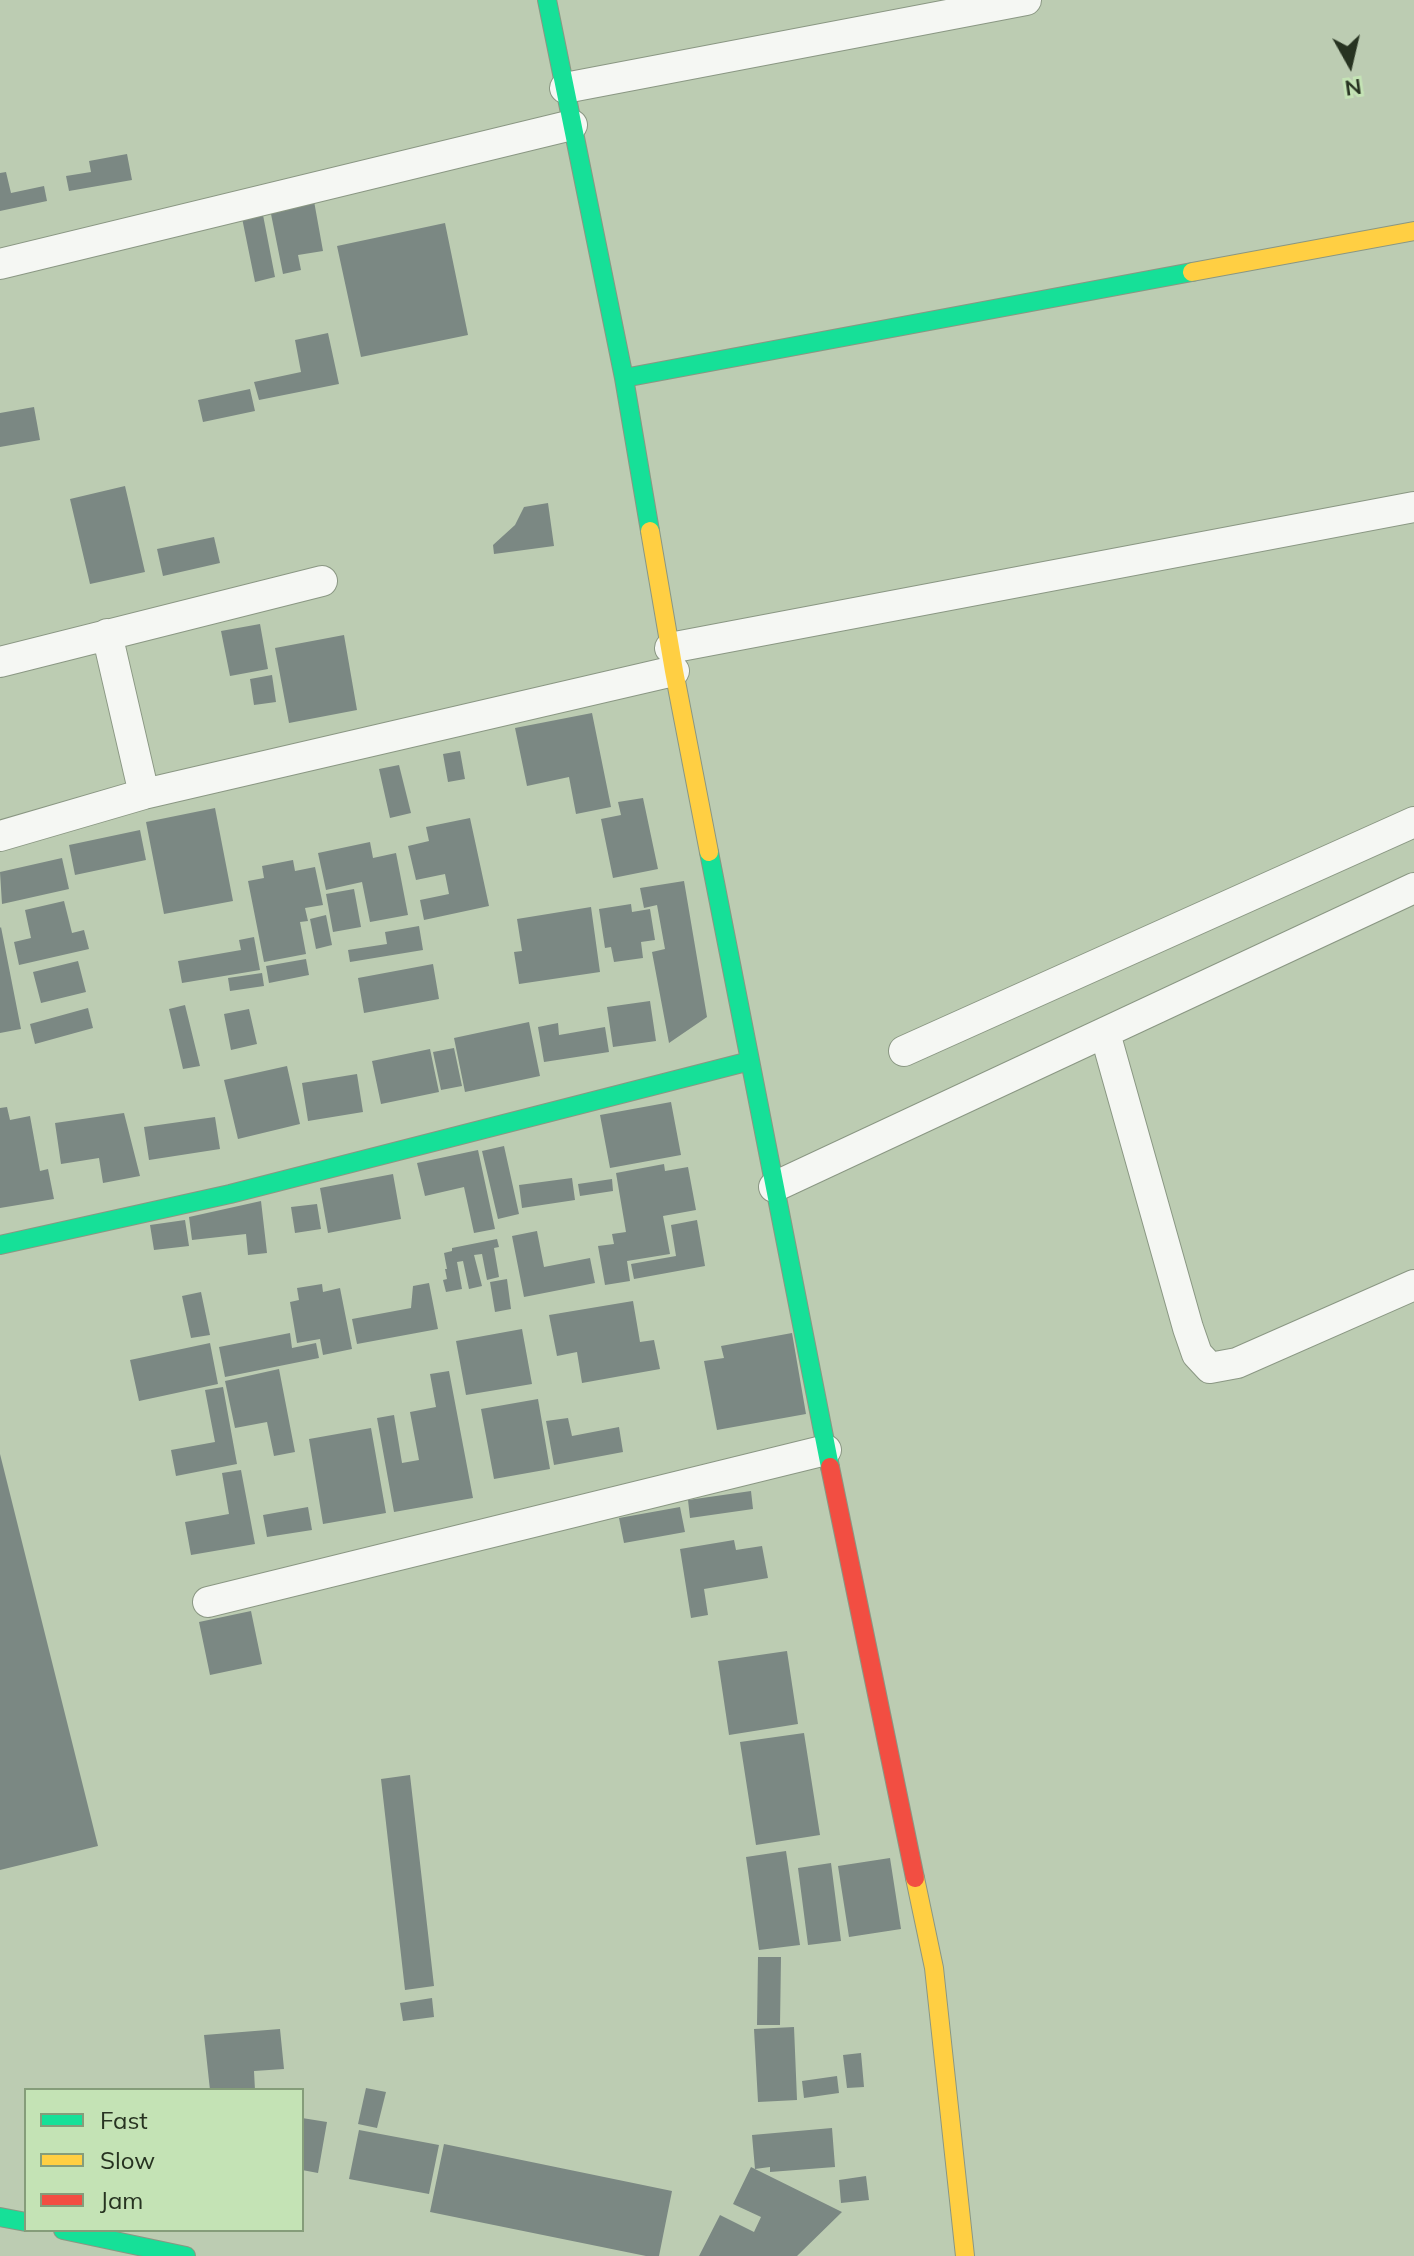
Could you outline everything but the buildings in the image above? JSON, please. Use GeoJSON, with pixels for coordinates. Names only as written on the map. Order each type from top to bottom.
{"type":"FeatureCollection","features":[{"type":"Feature","properties":{"kind":"main road"},"geometry":{"type":"LineString","coordinates":[[547,0],[624,378],[672,659],[774,1187],[934,1968],[965,2256]]}},
{"type":"Feature","properties":{"kind":"main road"},"geometry":{"type":"LineString","coordinates":[[624,378],[1414,231]]}},
{"type":"Feature","properties":{"kind":"main road"},"geometry":{"type":"LineString","coordinates":[[0,1245],[230,1194],[750,1061]]}},
{"type":"Feature","properties":{"kind":"main road"},"geometry":{"type":"LineString","coordinates":[[0,2217],[24,2222]]}},
{"type":"Feature","properties":{"kind":"main road"},"geometry":{"type":"LineString","coordinates":[[72,2232],[186,2256]]}},
{"type":"Feature","properties":{"kind":"street"},"geometry":{"type":"LineString","coordinates":[[565,88],[1026,0]]}},
{"type":"Feature","properties":{"kind":"street"},"geometry":{"type":"LineString","coordinates":[[0,264],[572,125]]}},
{"type":"Feature","properties":{"kind":"street"},"geometry":{"type":"LineString","coordinates":[[0,836],[144,794],[672,659],[1414,507]]}},
{"type":"Feature","properties":{"kind":"street"},"geometry":{"type":"LineString","coordinates":[[0,662],[322,581]]}},
{"type":"Feature","properties":{"kind":"street"},"geometry":{"type":"LineString","coordinates":[[107,634],[144,794]]}},
{"type":"Feature","properties":{"kind":"street"},"geometry":{"type":"LineString","coordinates":[[904,1051],[1414,822]]}},
{"type":"Feature","properties":{"kind":"street"},"geometry":{"type":"LineString","coordinates":[[774,1187],[1414,888]]}},
{"type":"Feature","properties":{"kind":"street"},"geometry":{"type":"LineString","coordinates":[[1105,1033],[1188,1328],[1197,1354],[1210,1368],[1237,1363],[1414,1285]]}},
{"type":"Feature","properties":{"kind":"street"},"geometry":{"type":"LineString","coordinates":[[208,1602],[826,1450]]}},
{"type":"Feature","properties":{"kind":"traffic: fast"},"geometry":{"type":"LineString","coordinates":[[547,0],[624,378],[650,531]]}},
{"type":"Feature","properties":{"kind":"traffic: fast"},"geometry":{"type":"LineString","coordinates":[[624,378],[1192,272]]}},
{"type":"Feature","properties":{"kind":"traffic: fast"},"geometry":{"type":"LineString","coordinates":[[709,852],[830,1467]]}},
{"type":"Feature","properties":{"kind":"traffic: fast"},"geometry":{"type":"LineString","coordinates":[[0,1245],[230,1194],[750,1061]]}},
{"type":"Feature","properties":{"kind":"traffic: fast"},"geometry":{"type":"LineString","coordinates":[[0,2217],[24,2222]]}},
{"type":"Feature","properties":{"kind":"traffic: fast"},"geometry":{"type":"LineString","coordinates":[[72,2232],[186,2256]]}},
{"type":"Feature","properties":{"kind":"traffic: slow"},"geometry":{"type":"LineString","coordinates":[[1192,272],[1414,231]]}},
{"type":"Feature","properties":{"kind":"traffic: slow"},"geometry":{"type":"LineString","coordinates":[[650,531],[709,852]]}},
{"type":"Feature","properties":{"kind":"traffic: slow"},"geometry":{"type":"LineString","coordinates":[[915,1878],[934,1968],[965,2256]]}},
{"type":"Feature","properties":{"kind":"traffic: jam"},"geometry":{"type":"LineString","coordinates":[[830,1467],[915,1878]]}}]}
